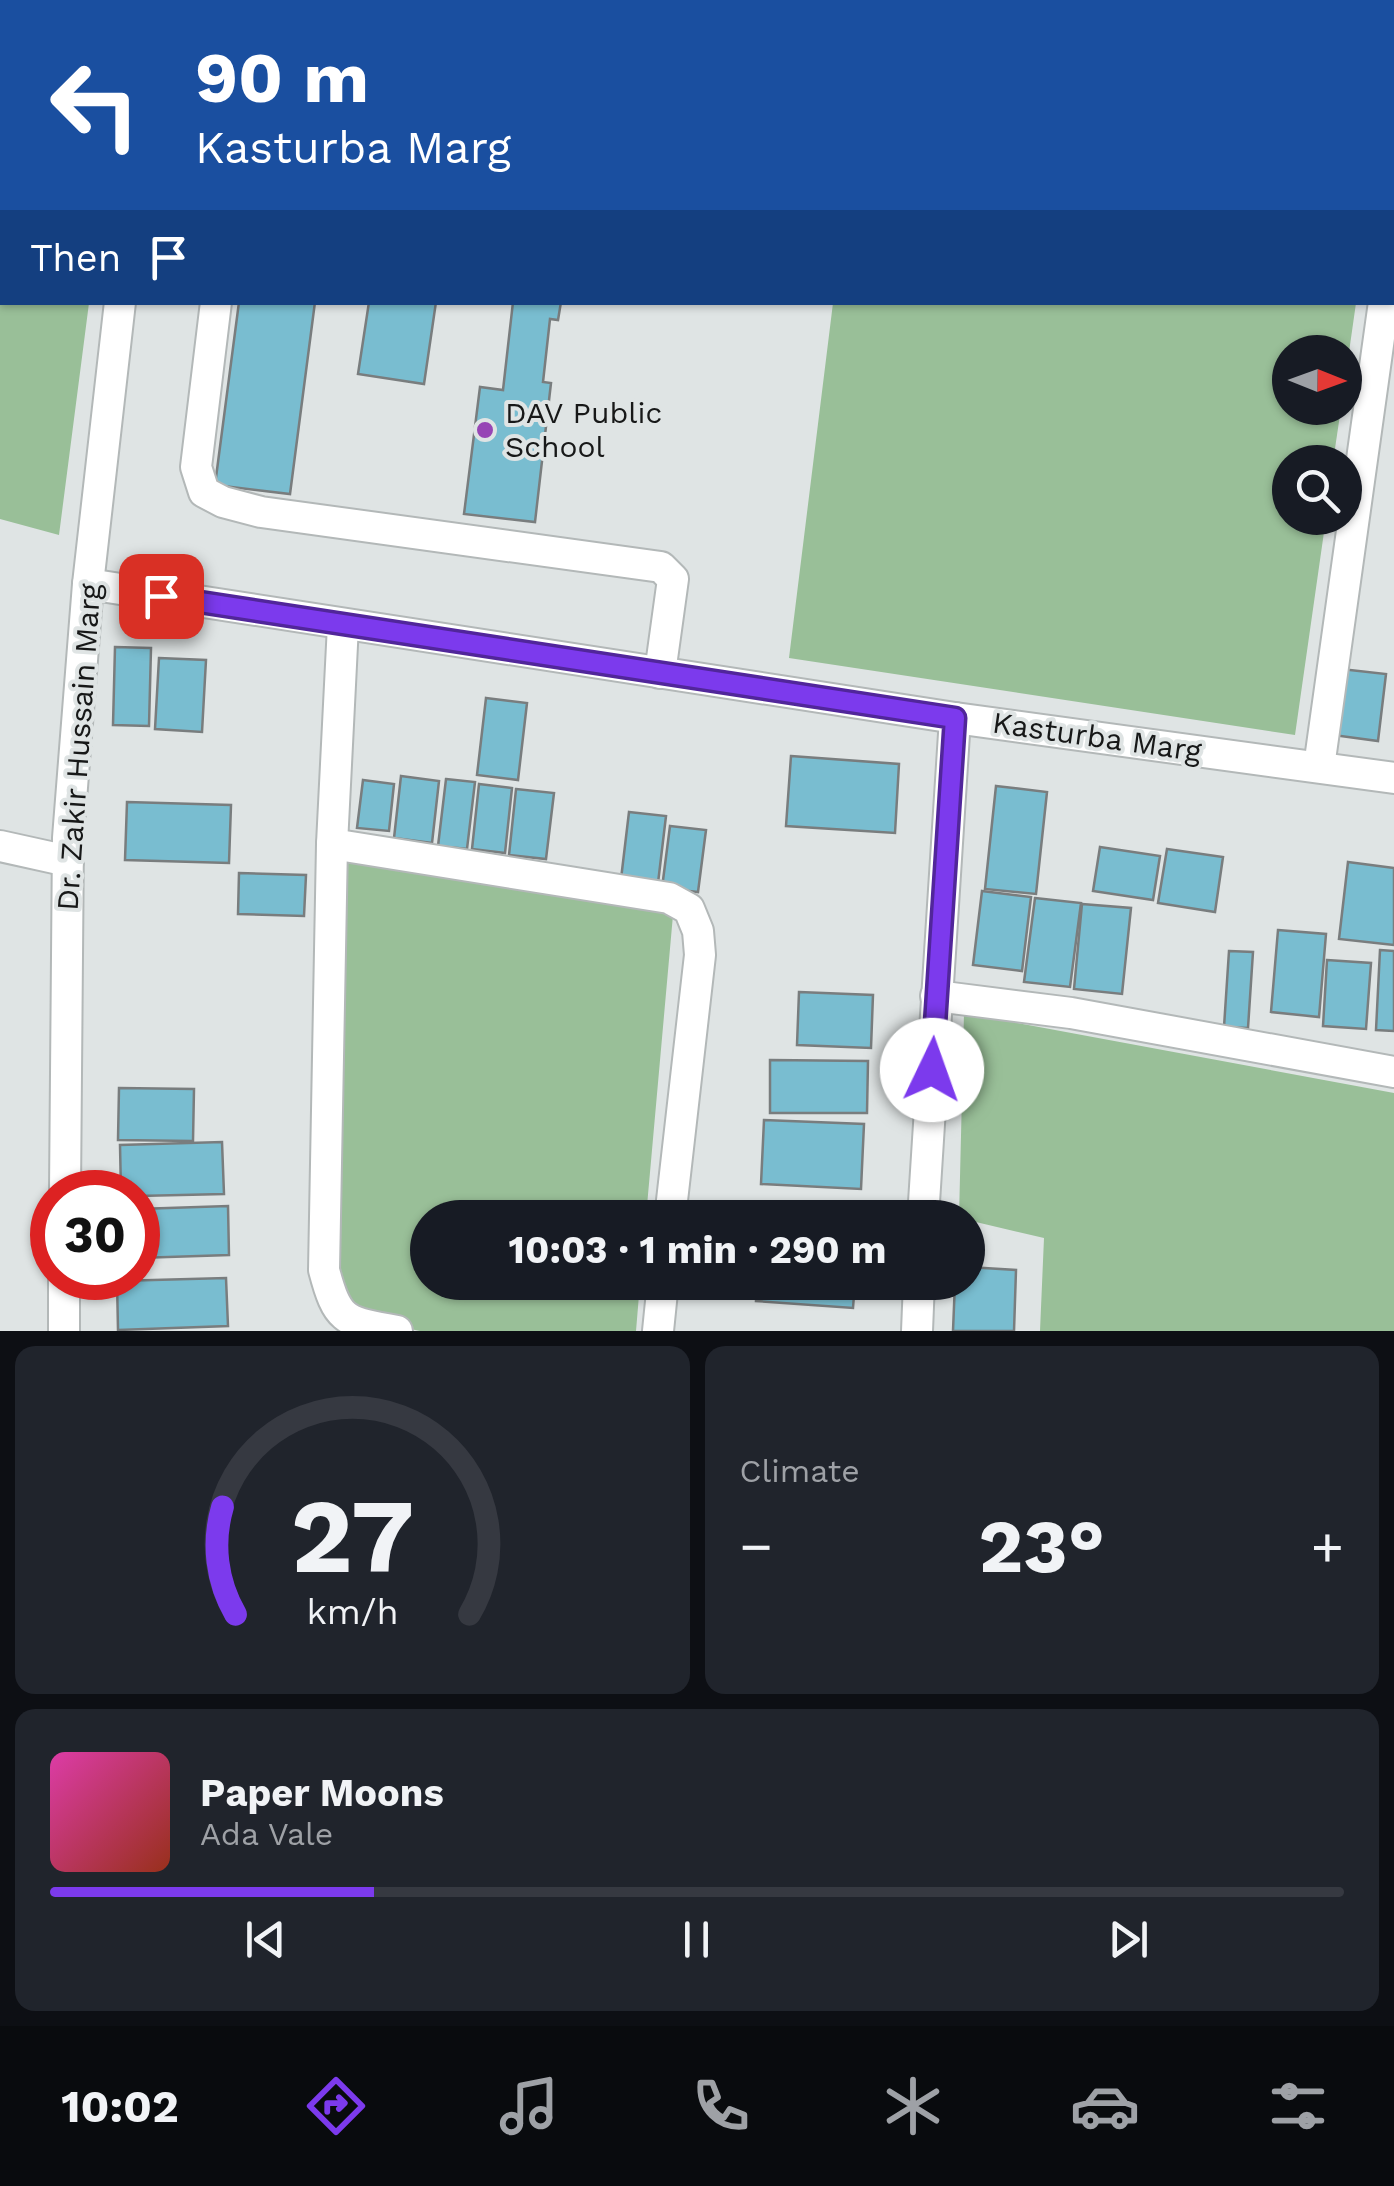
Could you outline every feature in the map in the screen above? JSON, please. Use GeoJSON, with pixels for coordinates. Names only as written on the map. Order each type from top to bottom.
{"type":"FeatureCollection","features":[{"type":"Feature","properties":{"kind":"street","name":"Dr. Zakir Hussain Marg"},"geometry":{"type":"LineString","coordinates":[[65,1170],[68,861],[88,584],[120,305]]}},
{"type":"Feature","properties":{"kind":"street"},"geometry":{"type":"LineString","coordinates":[[216,305],[196,467],[204,492],[223,502],[262,512],[661,567],[673,579],[660,673]]}},
{"type":"Feature","properties":{"kind":"street"},"geometry":{"type":"LineString","coordinates":[[1319,767],[1384,305]]}},
{"type":"Feature","properties":{"kind":"street","name":"Kasturba Marg"},"geometry":{"type":"LineString","coordinates":[[88,584],[955,718],[1394,778]]}},
{"type":"Feature","properties":{"kind":"street"},"geometry":{"type":"LineString","coordinates":[[344,625],[332,844],[324,1270],[337,1310],[355,1323],[397,1331]]}},
{"type":"Feature","properties":{"kind":"street"},"geometry":{"type":"LineString","coordinates":[[924,1200],[955,718]]}},
{"type":"Feature","properties":{"kind":"street"},"geometry":{"type":"LineString","coordinates":[[332,844],[669,898],[690,910],[698,931],[700,955],[672,1200]]}},
{"type":"Feature","properties":{"kind":"street"},"geometry":{"type":"LineString","coordinates":[[0,846],[68,861]]}},
{"type":"Feature","properties":{"kind":"street"},"geometry":{"type":"LineString","coordinates":[[936,996],[1072,1013],[1394,1072]]}},
{"type":"Feature","properties":{"kind":"street"},"geometry":{"type":"LineString","coordinates":[[64,1300],[64,1331]]}},
{"type":"Feature","properties":{"kind":"street"},"geometry":{"type":"LineString","coordinates":[[658,1331],[661,1300]]}},
{"type":"Feature","properties":{"kind":"street"},"geometry":{"type":"LineString","coordinates":[[917,1331],[919,1300]]}},
{"type":"Feature","properties":{"kind":"green space"},"geometry":{"type":"Polygon","coordinates":[[[0,305],[89,305],[59,535],[0,519],[0,305]]]}},
{"type":"Feature","properties":{"kind":"green space"},"geometry":{"type":"Polygon","coordinates":[[[833,305],[1356,305],[1351,335],[1272,335],[1272,425],[1338,425],[1336,445],[1272,445],[1272,535],[1324,535],[1295,735],[789,658],[833,305]]]}},
{"type":"Feature","properties":{"kind":"green space"},"geometry":{"type":"Polygon","coordinates":[[[345,856],[673,915],[648,1200],[410,1200],[410,1300],[639,1300],[636,1331],[420,1331],[328,1312],[345,856]]]}},
{"type":"Feature","properties":{"kind":"green space"},"geometry":{"type":"Polygon","coordinates":[[[964,1013],[1394,1093],[1394,1331],[1040,1331],[1044,1238],[985,1224],[985,1200],[959,1200],[964,1013]]]}},
{"type":"Feature","properties":{"kind":"building"},"geometry":{"type":"Polygon","coordinates":[[[239,305],[315,305],[290,494],[215,485],[239,305]]]}},
{"type":"Feature","properties":{"kind":"building"},"geometry":{"type":"Polygon","coordinates":[[[369,305],[436,305],[424,384],[358,374],[369,305]]]}},
{"type":"Feature","properties":{"kind":"building"},"geometry":{"type":"Polygon","coordinates":[[[513,305],[560,305],[558,320],[550,319],[543,382],[551,383],[535,522],[464,514],[480,387],[503,390],[513,305]]]}},
{"type":"Feature","properties":{"kind":"building"},"geometry":{"type":"Polygon","coordinates":[[[115,647],[151,648],[149,726],[113,725],[115,647]]]}},
{"type":"Feature","properties":{"kind":"building"},"geometry":{"type":"Polygon","coordinates":[[[159,658],[206,660],[202,732],[155,729],[159,658]]]}},
{"type":"Feature","properties":{"kind":"building"},"geometry":{"type":"Polygon","coordinates":[[[1341,669],[1386,674],[1378,741],[1333,735],[1341,669]]]}},
{"type":"Feature","properties":{"kind":"building"},"geometry":{"type":"Polygon","coordinates":[[[486,698],[527,703],[518,780],[477,775],[486,698]]]}},
{"type":"Feature","properties":{"kind":"building"},"geometry":{"type":"Polygon","coordinates":[[[791,756],[899,764],[895,833],[786,826],[791,756]]]}},
{"type":"Feature","properties":{"kind":"building"},"geometry":{"type":"Polygon","coordinates":[[[401,776],[439,781],[432,843],[394,838],[401,776]]]}},
{"type":"Feature","properties":{"kind":"building"},"geometry":{"type":"Polygon","coordinates":[[[446,779],[475,782],[467,849],[438,846],[446,779]]]}},
{"type":"Feature","properties":{"kind":"building"},"geometry":{"type":"Polygon","coordinates":[[[363,780],[394,784],[389,831],[357,828],[363,780]]]}},
{"type":"Feature","properties":{"kind":"building"},"geometry":{"type":"Polygon","coordinates":[[[479,784],[512,788],[505,853],[472,849],[479,784]]]}},
{"type":"Feature","properties":{"kind":"building"},"geometry":{"type":"Polygon","coordinates":[[[996,786],[1047,792],[1036,894],[985,889],[996,786]]]}},
{"type":"Feature","properties":{"kind":"building"},"geometry":{"type":"Polygon","coordinates":[[[516,789],[554,793],[546,859],[509,855],[516,789]]]}},
{"type":"Feature","properties":{"kind":"building"},"geometry":{"type":"Polygon","coordinates":[[[127,802],[231,805],[229,863],[125,860],[127,802]]]}},
{"type":"Feature","properties":{"kind":"building"},"geometry":{"type":"Polygon","coordinates":[[[629,812],[666,816],[658,883],[621,879],[629,812]]]}},
{"type":"Feature","properties":{"kind":"building"},"geometry":{"type":"Polygon","coordinates":[[[670,826],[706,830],[698,892],[662,888],[670,826]]]}},
{"type":"Feature","properties":{"kind":"building"},"geometry":{"type":"Polygon","coordinates":[[[1100,847],[1160,856],[1153,900],[1093,891],[1100,847]]]}},
{"type":"Feature","properties":{"kind":"building"},"geometry":{"type":"Polygon","coordinates":[[[1167,849],[1223,857],[1215,912],[1158,903],[1167,849]]]}},
{"type":"Feature","properties":{"kind":"building"},"geometry":{"type":"Polygon","coordinates":[[[1348,862],[1394,868],[1394,945],[1339,939],[1348,862]]]}},
{"type":"Feature","properties":{"kind":"building"},"geometry":{"type":"Polygon","coordinates":[[[239,873],[306,875],[304,916],[238,914],[239,873]]]}},
{"type":"Feature","properties":{"kind":"building"},"geometry":{"type":"Polygon","coordinates":[[[982,891],[1031,897],[1022,971],[973,965],[982,891]]]}},
{"type":"Feature","properties":{"kind":"building"},"geometry":{"type":"Polygon","coordinates":[[[1035,898],[1081,903],[1070,987],[1024,982],[1035,898]]]}},
{"type":"Feature","properties":{"kind":"building"},"geometry":{"type":"Polygon","coordinates":[[[1082,904],[1131,908],[1122,994],[1074,989],[1082,904]]]}},
{"type":"Feature","properties":{"kind":"building"},"geometry":{"type":"Polygon","coordinates":[[[1278,930],[1326,934],[1319,1017],[1271,1012],[1278,930]]]}},
{"type":"Feature","properties":{"kind":"building"},"geometry":{"type":"Polygon","coordinates":[[[1380,950],[1394,951],[1394,1031],[1376,1030],[1380,950]]]}},
{"type":"Feature","properties":{"kind":"building"},"geometry":{"type":"Polygon","coordinates":[[[1229,951],[1253,952],[1248,1028],[1224,1027],[1229,951]]]}},
{"type":"Feature","properties":{"kind":"building"},"geometry":{"type":"Polygon","coordinates":[[[1327,960],[1371,963],[1366,1029],[1323,1026],[1327,960]]]}},
{"type":"Feature","properties":{"kind":"building"},"geometry":{"type":"Polygon","coordinates":[[[799,992],[873,995],[871,1048],[797,1045],[799,992]]]}},
{"type":"Feature","properties":{"kind":"building"},"geometry":{"type":"Polygon","coordinates":[[[770,1060],[868,1061],[867,1113],[770,1113],[770,1060]]]}},
{"type":"Feature","properties":{"kind":"building"},"geometry":{"type":"Polygon","coordinates":[[[119,1088],[194,1089],[193,1141],[118,1140],[119,1088]]]}},
{"type":"Feature","properties":{"kind":"building"},"geometry":{"type":"Polygon","coordinates":[[[764,1120],[864,1124],[861,1189],[761,1184],[764,1120]]]}},
{"type":"Feature","properties":{"kind":"building"},"geometry":{"type":"Polygon","coordinates":[[[222,1142],[224,1194],[160,1195],[160,1170],[121,1170],[120,1145],[222,1142]]]}},
{"type":"Feature","properties":{"kind":"building"},"geometry":{"type":"Polygon","coordinates":[[[228,1206],[229,1255],[160,1257],[160,1208],[228,1206]]]}},
{"type":"Feature","properties":{"kind":"building"},"geometry":{"type":"Polygon","coordinates":[[[985,1268],[1016,1270],[1014,1331],[953,1331],[954,1300],[985,1300],[985,1268]]]}},
{"type":"Feature","properties":{"kind":"building"},"geometry":{"type":"Polygon","coordinates":[[[226,1278],[228,1326],[118,1330],[117,1300],[160,1300],[160,1280],[226,1278]]]}},
{"type":"Feature","properties":{"kind":"building"},"geometry":{"type":"Polygon","coordinates":[[[756,1300],[854,1300],[853,1308],[756,1300]]]}},
{"type":"Feature","properties":{"kind":"place","name":"DAV Public School"},"geometry":{"type":"Point","coordinates":[485,430]}},
{"type":"Feature","properties":{"kind":"route"},"geometry":{"type":"LineString","coordinates":[[161,596],[955,718],[932,1070]]}}]}
